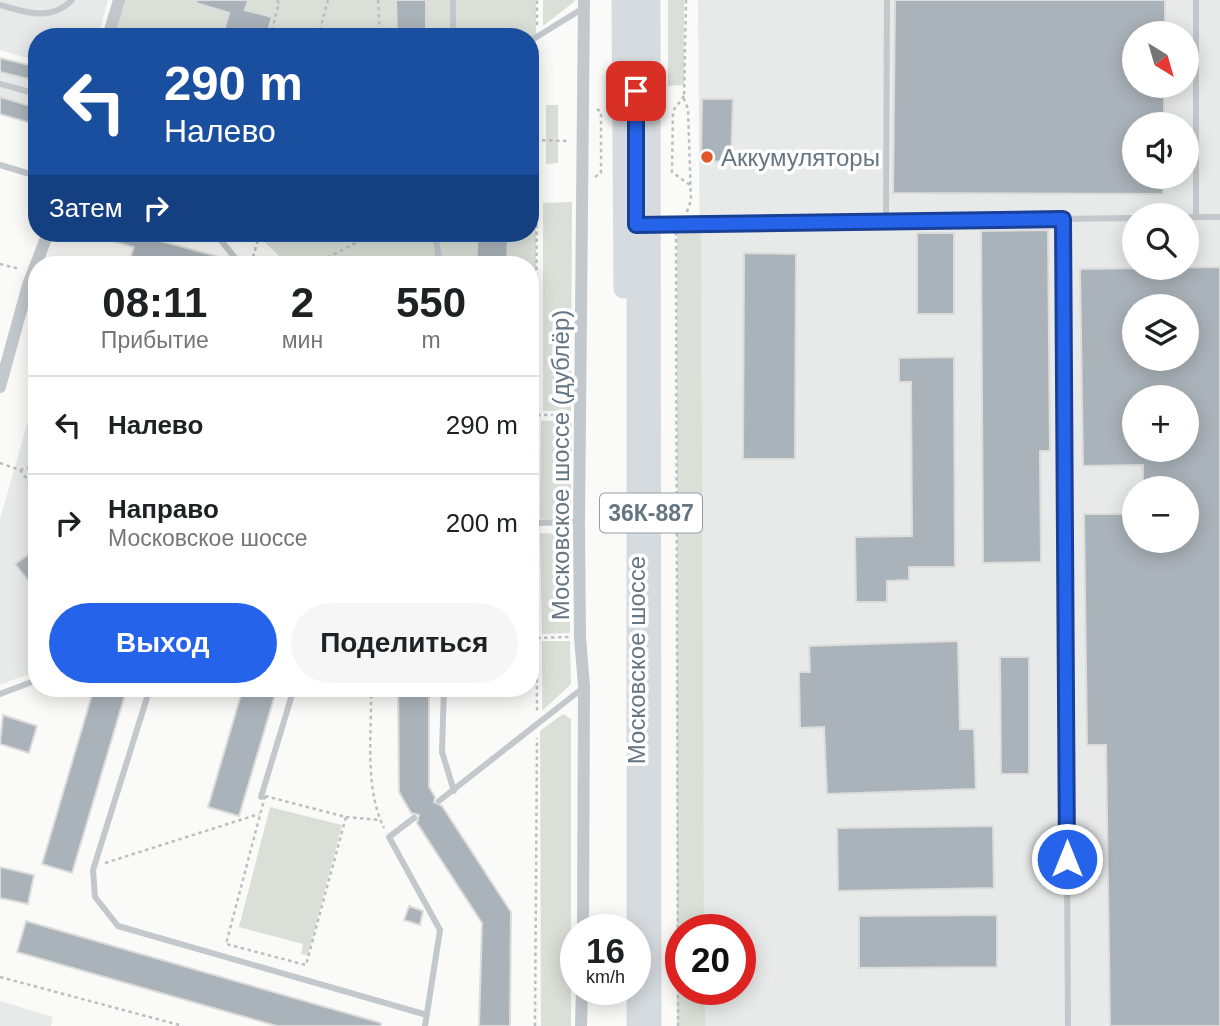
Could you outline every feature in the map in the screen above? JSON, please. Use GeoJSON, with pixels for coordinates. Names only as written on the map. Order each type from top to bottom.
{"type":"FeatureCollection","features":[{"type":"Feature","properties":{"kind":"main road","name":"Московское шоссе"},"geometry":{"type":"LineString","coordinates":[[623,0],[624,914]]}},
{"type":"Feature","properties":{"kind":"main road","name":"Московское шоссе"},"geometry":{"type":"LineString","coordinates":[[636,0],[644,225],[652,1026]]}},
{"type":"Feature","properties":{"kind":"main road","name":"Московское шоссе"},"geometry":{"type":"LineString","coordinates":[[636,1026],[644,225],[651,0]]}},
{"type":"Feature","properties":{"kind":"main road"},"geometry":{"type":"LineString","coordinates":[[623,1005],[623,1026]]}},
{"type":"Feature","properties":{"kind":"street"},"geometry":{"type":"LineString","coordinates":[[110,28],[118,0]]}},
{"type":"Feature","properties":{"kind":"street"},"geometry":{"type":"LineString","coordinates":[[623,0],[636,37]]}},
{"type":"Feature","properties":{"kind":"street","name":"Московское шоссе (дублёр)"},"geometry":{"type":"LineString","coordinates":[[583,914],[584,686],[580,637],[579,522],[584,4]]}},
{"type":"Feature","properties":{"kind":"street"},"geometry":{"type":"LineString","coordinates":[[1,382],[28,289]]}},
{"type":"Feature","properties":{"kind":"street"},"geometry":{"type":"LineString","coordinates":[[581,1026],[582,1005]]}},
{"type":"Feature","properties":{"kind":"lane"},"geometry":{"type":"LineString","coordinates":[[0,5],[44,15],[63,9],[72,0]]}},
{"type":"Feature","properties":{"kind":"lane"},"geometry":{"type":"LineString","coordinates":[[453,0],[453,28]]}},
{"type":"Feature","properties":{"kind":"lane"},"geometry":{"type":"LineString","coordinates":[[886,221],[887,0]]}},
{"type":"Feature","properties":{"kind":"lane"},"geometry":{"type":"LineString","coordinates":[[1196,0],[1196,203]]}},
{"type":"Feature","properties":{"kind":"lane"},"geometry":{"type":"LineString","coordinates":[[539,35],[584,4]]}},
{"type":"Feature","properties":{"kind":"lane"},"geometry":{"type":"LineString","coordinates":[[0,84],[28,92]]}},
{"type":"Feature","properties":{"kind":"lane"},"geometry":{"type":"LineString","coordinates":[[0,165],[28,173]]}},
{"type":"Feature","properties":{"kind":"lane"},"geometry":{"type":"LineString","coordinates":[[1199,217],[1220,217]]}},
{"type":"Feature","properties":{"kind":"lane"},"geometry":{"type":"LineString","coordinates":[[644,225],[1122,218]]}},
{"type":"Feature","properties":{"kind":"lane"},"geometry":{"type":"LineString","coordinates":[[1063,219],[1068,1026]]}},
{"type":"Feature","properties":{"kind":"lane"},"geometry":{"type":"LineString","coordinates":[[222,242],[234,256]]}},
{"type":"Feature","properties":{"kind":"lane"},"geometry":{"type":"LineString","coordinates":[[539,523],[579,522]]}},
{"type":"Feature","properties":{"kind":"lane"},"geometry":{"type":"LineString","coordinates":[[0,694],[28,683]]}},
{"type":"Feature","properties":{"kind":"lane"},"geometry":{"type":"LineString","coordinates":[[439,801],[584,686]]}},
{"type":"Feature","properties":{"kind":"lane"},"geometry":{"type":"LineString","coordinates":[[147,697],[95,866],[95,897],[118,926],[427,1015]]}},
{"type":"Feature","properties":{"kind":"lane"},"geometry":{"type":"LineString","coordinates":[[261,797],[290,697]]}},
{"type":"Feature","properties":{"kind":"lane"},"geometry":{"type":"LineString","coordinates":[[444,697],[442,752],[454,791]]}},
{"type":"Feature","properties":{"kind":"lane"},"geometry":{"type":"LineString","coordinates":[[414,818],[389,837],[440,930],[425,1026]]}},
{"type":"Feature","properties":{"kind":"path"},"geometry":{"type":"LineString","coordinates":[[272,28],[279,3],[277,0]]}},
{"type":"Feature","properties":{"kind":"path"},"geometry":{"type":"LineString","coordinates":[[320,28],[328,0]]}},
{"type":"Feature","properties":{"kind":"path"},"geometry":{"type":"LineString","coordinates":[[378,0],[380,28]]}},
{"type":"Feature","properties":{"kind":"path"},"geometry":{"type":"LineString","coordinates":[[678,1026],[677,224],[687,212],[691,200],[688,108],[684,96],[686,0]]}},
{"type":"Feature","properties":{"kind":"path"},"geometry":{"type":"LineString","coordinates":[[684,96],[673,111],[672,172],[690,185]]}},
{"type":"Feature","properties":{"kind":"path"},"geometry":{"type":"LineString","coordinates":[[594,177],[601,173],[601,112]]}},
{"type":"Feature","properties":{"kind":"path"},"geometry":{"type":"LineString","coordinates":[[539,140],[582,142]]}},
{"type":"Feature","properties":{"kind":"path"},"geometry":{"type":"LineString","coordinates":[[330,256],[358,242]]}},
{"type":"Feature","properties":{"kind":"path"},"geometry":{"type":"LineString","coordinates":[[0,264],[28,271]]}},
{"type":"Feature","properties":{"kind":"path"},"geometry":{"type":"LineString","coordinates":[[539,415],[582,415]]}},
{"type":"Feature","properties":{"kind":"path"},"geometry":{"type":"LineString","coordinates":[[0,463],[20,470],[28,468]]}},
{"type":"Feature","properties":{"kind":"path"},"geometry":{"type":"LineString","coordinates":[[20,470],[28,480]]}},
{"type":"Feature","properties":{"kind":"path"},"geometry":{"type":"LineString","coordinates":[[539,638],[580,637]]}},
{"type":"Feature","properties":{"kind":"path"},"geometry":{"type":"LineString","coordinates":[[371,697],[372,780],[376,811],[389,837]]}},
{"type":"Feature","properties":{"kind":"path"},"geometry":{"type":"LineString","coordinates":[[345,817],[306,965],[226,944],[264,796],[345,817],[380,820]]}},
{"type":"Feature","properties":{"kind":"path"},"geometry":{"type":"LineString","coordinates":[[95,866],[260,813]]}},
{"type":"Feature","properties":{"kind":"path"},"geometry":{"type":"LineString","coordinates":[[0,977],[183,1026]]}},
{"type":"Feature","properties":{"kind":"shaded area"},"geometry":{"type":"Polygon","coordinates":[[[0,0],[108,0],[100,28],[28,28],[28,58],[0,50],[0,0]]]}},
{"type":"Feature","properties":{"kind":"shaded area"},"geometry":{"type":"Polygon","coordinates":[[[118,0],[536,0],[536,28],[110,28],[118,0]]]}},
{"type":"Feature","properties":{"kind":"shaded area"},"geometry":{"type":"Polygon","coordinates":[[[543,0],[575,0],[575,1],[543,26],[543,0]]]}},
{"type":"Feature","properties":{"kind":"shaded area"},"geometry":{"type":"Polygon","coordinates":[[[668,0],[684,0],[684,85],[668,86],[668,0]]]}},
{"type":"Feature","properties":{"kind":"shaded area"},"geometry":{"type":"Polygon","coordinates":[[[698,0],[1220,0],[1220,1026],[705,1026],[705,1005],[756,1005],[756,914],[704,914],[698,0]]]}},
{"type":"Feature","properties":{"kind":"shaded area"},"geometry":{"type":"Polygon","coordinates":[[[0,58],[28,65],[28,122],[0,114],[0,58]]]}},
{"type":"Feature","properties":{"kind":"shaded area"},"geometry":{"type":"Polygon","coordinates":[[[546,105],[558,105],[558,163],[546,164],[546,105]]]}},
{"type":"Feature","properties":{"kind":"shaded area"},"geometry":{"type":"Polygon","coordinates":[[[572,202],[571,411],[543,411],[543,203],[572,202]]]}},
{"type":"Feature","properties":{"kind":"shaded area"},"geometry":{"type":"Polygon","coordinates":[[[677,224],[701,224],[704,914],[677,914],[677,224]]]}},
{"type":"Feature","properties":{"kind":"shaded area"},"geometry":{"type":"Polygon","coordinates":[[[264,242],[536,242],[536,256],[279,256],[264,242]]]}},
{"type":"Feature","properties":{"kind":"shaded area"},"geometry":{"type":"Polygon","coordinates":[[[572,420],[571,507],[556,520],[540,519],[541,421],[572,420]]]}},
{"type":"Feature","properties":{"kind":"shaded area"},"geometry":{"type":"Polygon","coordinates":[[[28,421],[28,674],[0,685],[0,519],[28,421]]]}},
{"type":"Feature","properties":{"kind":"shaded area"},"geometry":{"type":"Polygon","coordinates":[[[540,533],[563,536],[572,547],[570,633],[542,634],[540,533]]]}},
{"type":"Feature","properties":{"kind":"shaded area"},"geometry":{"type":"Polygon","coordinates":[[[542,641],[570,641],[571,684],[542,711],[542,641]]]}},
{"type":"Feature","properties":{"kind":"shaded area"},"geometry":{"type":"Polygon","coordinates":[[[563,714],[571,719],[571,914],[560,914],[560,1005],[571,1005],[571,1026],[541,1026],[540,731],[563,714]]]}},
{"type":"Feature","properties":{"kind":"shaded area"},"geometry":{"type":"Polygon","coordinates":[[[270,807],[342,825],[308,955],[301,954],[303,944],[239,927],[270,807]]]}},
{"type":"Feature","properties":{"kind":"shaded area"},"geometry":{"type":"Polygon","coordinates":[[[0,1001],[53,1017],[51,1026],[0,1026],[0,1001]]]}},
{"type":"Feature","properties":{"kind":"shaded area"},"geometry":{"type":"Polygon","coordinates":[[[677,1005],[705,1005],[705,1026],[677,1026],[677,1005]]]}},
{"type":"Feature","properties":{"kind":"building"},"geometry":{"type":"Polygon","coordinates":[[[197,0],[248,0],[245,10],[272,17],[269,28],[225,28],[229,13],[196,3],[197,0]]]}},
{"type":"Feature","properties":{"kind":"building"},"geometry":{"type":"Polygon","coordinates":[[[396,0],[426,0],[426,28],[397,28],[396,0]]]}},
{"type":"Feature","properties":{"kind":"building"},"geometry":{"type":"Polygon","coordinates":[[[895,0],[1165,0],[1165,21],[1122,21],[1122,98],[1164,98],[1164,112],[1122,112],[1122,189],[1163,189],[1163,194],[893,193],[895,0]]]}},
{"type":"Feature","properties":{"kind":"building"},"geometry":{"type":"Polygon","coordinates":[[[0,58],[28,65],[28,79],[0,72],[0,58]]]}},
{"type":"Feature","properties":{"kind":"building"},"geometry":{"type":"Polygon","coordinates":[[[0,97],[28,105],[28,122],[0,114],[0,97]]]}},
{"type":"Feature","properties":{"kind":"building"},"geometry":{"type":"Polygon","coordinates":[[[702,99],[733,99],[731,162],[701,161],[702,99]]]}},
{"type":"Feature","properties":{"kind":"building"},"geometry":{"type":"Polygon","coordinates":[[[1048,230],[1050,451],[1040,451],[1041,562],[983,563],[981,231],[1048,230]]]}},
{"type":"Feature","properties":{"kind":"building"},"geometry":{"type":"Polygon","coordinates":[[[917,233],[954,233],[954,314],[917,314],[917,233]]]}},
{"type":"Feature","properties":{"kind":"building"},"geometry":{"type":"Polygon","coordinates":[[[116,242],[164,242],[215,256],[131,256],[134,247],[116,242]]]}},
{"type":"Feature","properties":{"kind":"building"},"geometry":{"type":"Polygon","coordinates":[[[477,242],[508,242],[507,256],[477,256],[477,242]]]}},
{"type":"Feature","properties":{"kind":"building"},"geometry":{"type":"Polygon","coordinates":[[[744,253],[796,254],[795,459],[743,459],[744,253]]]}},
{"type":"Feature","properties":{"kind":"building"},"geometry":{"type":"Polygon","coordinates":[[[1199,267],[1220,267],[1220,1026],[1110,1026],[1106,745],[1087,745],[1084,514],[1122,514],[1122,553],[1199,553],[1199,476],[1143,476],[1143,465],[1083,466],[1080,269],[1122,268],[1122,280],[1199,280],[1199,267]]]}},
{"type":"Feature","properties":{"kind":"building"},"geometry":{"type":"Polygon","coordinates":[[[954,357],[955,567],[909,567],[909,580],[887,581],[887,602],[856,602],[855,537],[912,536],[911,382],[899,382],[899,358],[954,357]]]}},
{"type":"Feature","properties":{"kind":"building"},"geometry":{"type":"Polygon","coordinates":[[[28,555],[28,581],[15,564],[28,555]]]}},
{"type":"Feature","properties":{"kind":"building"},"geometry":{"type":"Polygon","coordinates":[[[958,641],[960,729],[974,729],[976,789],[827,794],[824,727],[800,728],[799,672],[810,672],[809,646],[958,641]]]}},
{"type":"Feature","properties":{"kind":"building"},"geometry":{"type":"Polygon","coordinates":[[[1000,657],[1029,657],[1029,774],[1001,774],[1000,657]]]}},
{"type":"Feature","properties":{"kind":"building"},"geometry":{"type":"Polygon","coordinates":[[[91,697],[124,697],[72,873],[42,864],[91,697]]]}},
{"type":"Feature","properties":{"kind":"building"},"geometry":{"type":"Polygon","coordinates":[[[240,697],[274,697],[239,816],[208,807],[240,697]]]}},
{"type":"Feature","properties":{"kind":"building"},"geometry":{"type":"Polygon","coordinates":[[[398,697],[429,697],[429,787],[435,797],[434,802],[442,806],[511,912],[510,1026],[479,1026],[482,923],[417,823],[419,815],[411,813],[399,792],[398,697]]]}},
{"type":"Feature","properties":{"kind":"building"},"geometry":{"type":"Polygon","coordinates":[[[3,715],[37,726],[29,753],[0,744],[3,715]]]}},
{"type":"Feature","properties":{"kind":"building"},"geometry":{"type":"Polygon","coordinates":[[[993,826],[994,888],[838,891],[837,828],[993,826]]]}},
{"type":"Feature","properties":{"kind":"building"},"geometry":{"type":"Polygon","coordinates":[[[0,867],[34,875],[28,904],[0,898],[0,867]]]}},
{"type":"Feature","properties":{"kind":"building"},"geometry":{"type":"Polygon","coordinates":[[[409,906],[423,911],[420,925],[404,920],[409,906]]]}},
{"type":"Feature","properties":{"kind":"building"},"geometry":{"type":"Polygon","coordinates":[[[997,915],[997,967],[859,968],[859,916],[997,915]]]}},
{"type":"Feature","properties":{"kind":"building"},"geometry":{"type":"Polygon","coordinates":[[[26,921],[381,1023],[381,1026],[277,1026],[17,952],[26,921]]]}},
{"type":"Feature","properties":{"kind":"place","name":"Аккумуляторы"},"geometry":{"type":"Point","coordinates":[707,157]}},
{"type":"Feature","properties":{"kind":"route"},"geometry":{"type":"LineString","coordinates":[[636,91],[636,225],[1063,219],[1067,859]]}}]}
